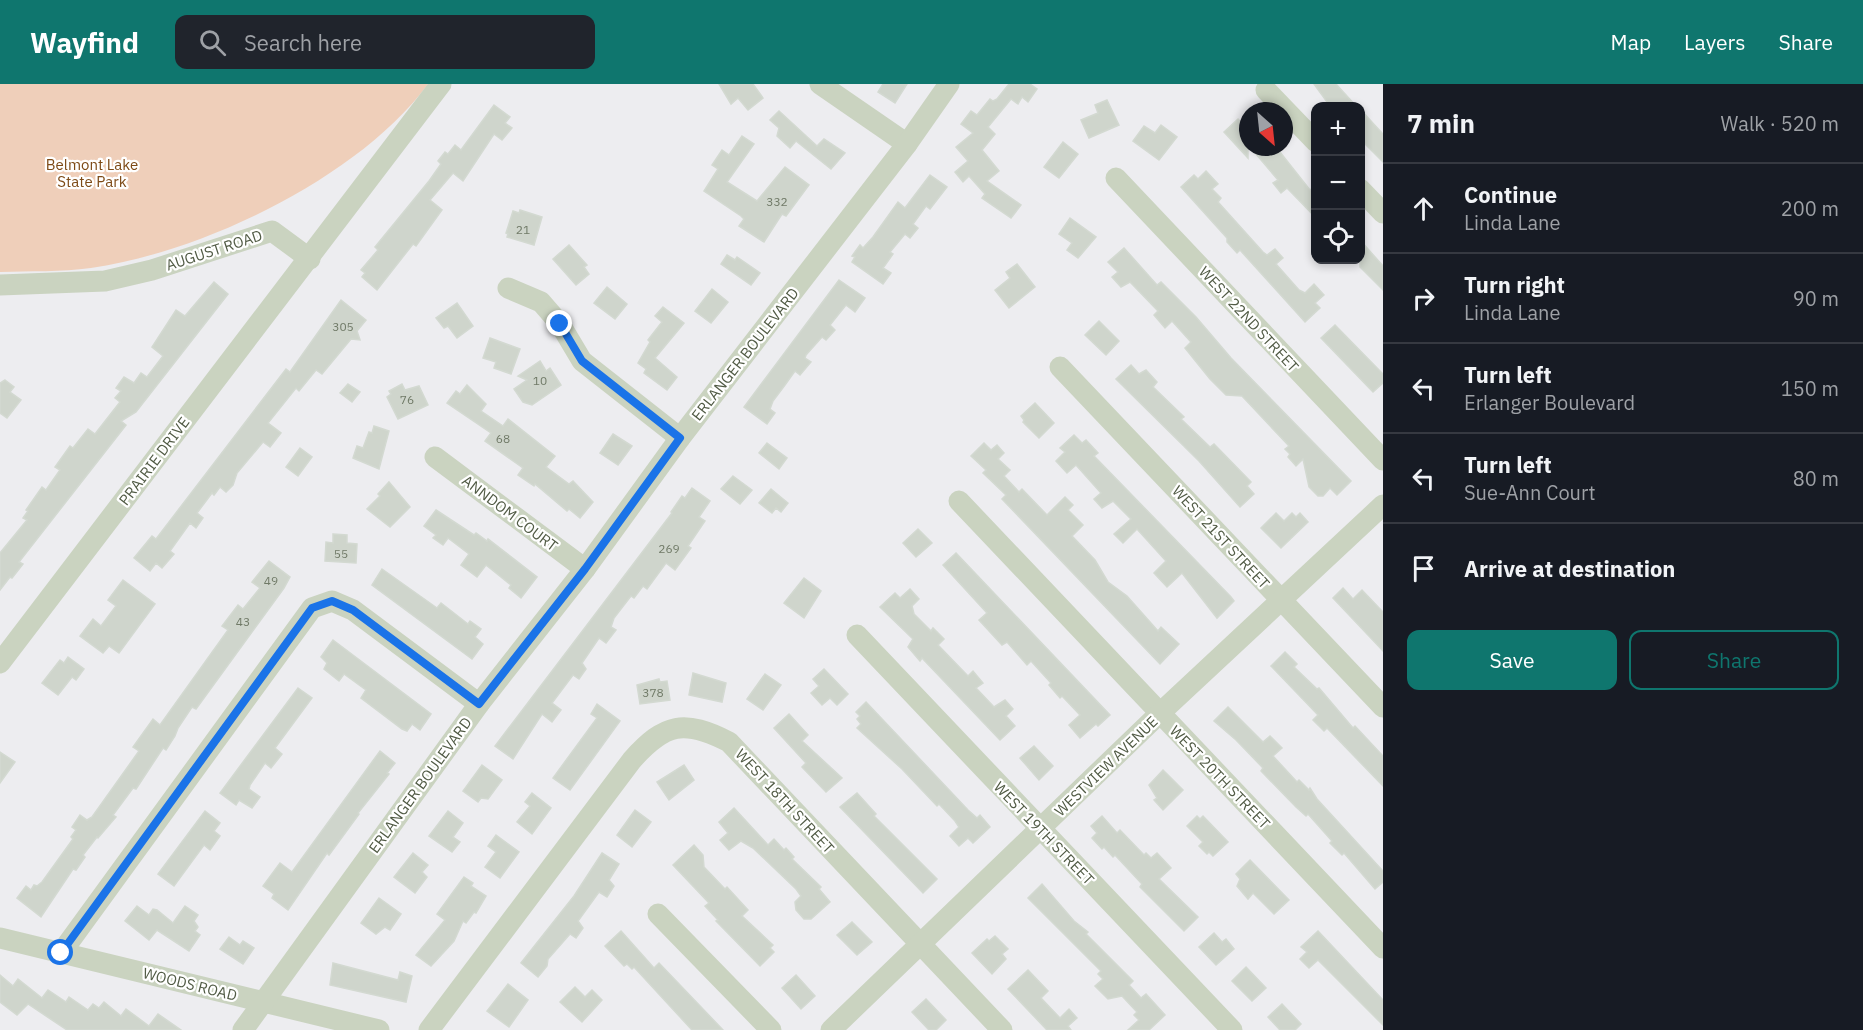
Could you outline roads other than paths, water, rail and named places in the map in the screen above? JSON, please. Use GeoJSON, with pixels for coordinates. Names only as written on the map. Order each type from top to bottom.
{"type":"FeatureCollection","features":[{"type":"Feature","properties":{"kind":"street"},"geometry":{"type":"LineString","coordinates":[[310,259],[441,84]]}},
{"type":"Feature","properties":{"kind":"street"},"geometry":{"type":"LineString","coordinates":[[820,84],[907,144]]}},
{"type":"Feature","properties":{"kind":"street","name":"ERLANGER BOULEVARD"},"geometry":{"type":"LineString","coordinates":[[243,1030],[479,704],[585,569],[680,438],[907,144],[949,84]]}},
{"type":"Feature","properties":{"kind":"street"},"geometry":{"type":"LineString","coordinates":[[1266,90],[1311,137]]}},
{"type":"Feature","properties":{"kind":"street","name":"WEST 22ND STREET"},"geometry":{"type":"LineString","coordinates":[[1116,178],[1383,460]]}},
{"type":"Feature","properties":{"kind":"street"},"geometry":{"type":"LineString","coordinates":[[1365,194],[1383,213]]}},
{"type":"Feature","properties":{"kind":"street","name":"AUGUST ROAD"},"geometry":{"type":"LineString","coordinates":[[0,285],[105,281],[152,270],[272,231],[310,259]]}},
{"type":"Feature","properties":{"kind":"street","name":"PRAIRIE DRIVE"},"geometry":{"type":"LineString","coordinates":[[0,663],[310,259]]}},
{"type":"Feature","properties":{"kind":"street"},"geometry":{"type":"LineString","coordinates":[[508,288],[541,302],[560,324],[582,361],[680,438]]}},
{"type":"Feature","properties":{"kind":"street","name":"WEST 21ST STREET"},"geometry":{"type":"LineString","coordinates":[[1060,367],[1383,707]]}},
{"type":"Feature","properties":{"kind":"street","name":"ANNDOM COURT"},"geometry":{"type":"LineString","coordinates":[[435,457],[585,569]]}},
{"type":"Feature","properties":{"kind":"street","name":"WEST 20TH STREET"},"geometry":{"type":"LineString","coordinates":[[959,501],[1383,948]]}},
{"type":"Feature","properties":{"kind":"street","name":"WESTVIEW AVENUE"},"geometry":{"type":"LineString","coordinates":[[831,1030],[1160,714],[1383,505]]}},
{"type":"Feature","properties":{"kind":"street"},"geometry":{"type":"LineString","coordinates":[[61,953],[312,608],[332,601],[353,610],[479,704]]}},
{"type":"Feature","properties":{"kind":"street","name":"WEST 19TH STREET"},"geometry":{"type":"LineString","coordinates":[[857,635],[1232,1030]]}},
{"type":"Feature","properties":{"kind":"street","name":"WEST 18TH STREET"},"geometry":{"type":"LineString","coordinates":[[429,1030],[632,760],[653,737],[681,727],[705,729],[729,742],[1002,1030]]}},
{"type":"Feature","properties":{"kind":"street"},"geometry":{"type":"LineString","coordinates":[[658,914],[771,1030]]}},
{"type":"Feature","properties":{"kind":"street","name":"WOODS ROAD"},"geometry":{"type":"LineString","coordinates":[[0,938],[379,1030]]}},
{"type":"Feature","properties":{"kind":"park label","name":"Belmont Lake State Park"},"geometry":{"type":"Point","coordinates":[92,172]}}]}
